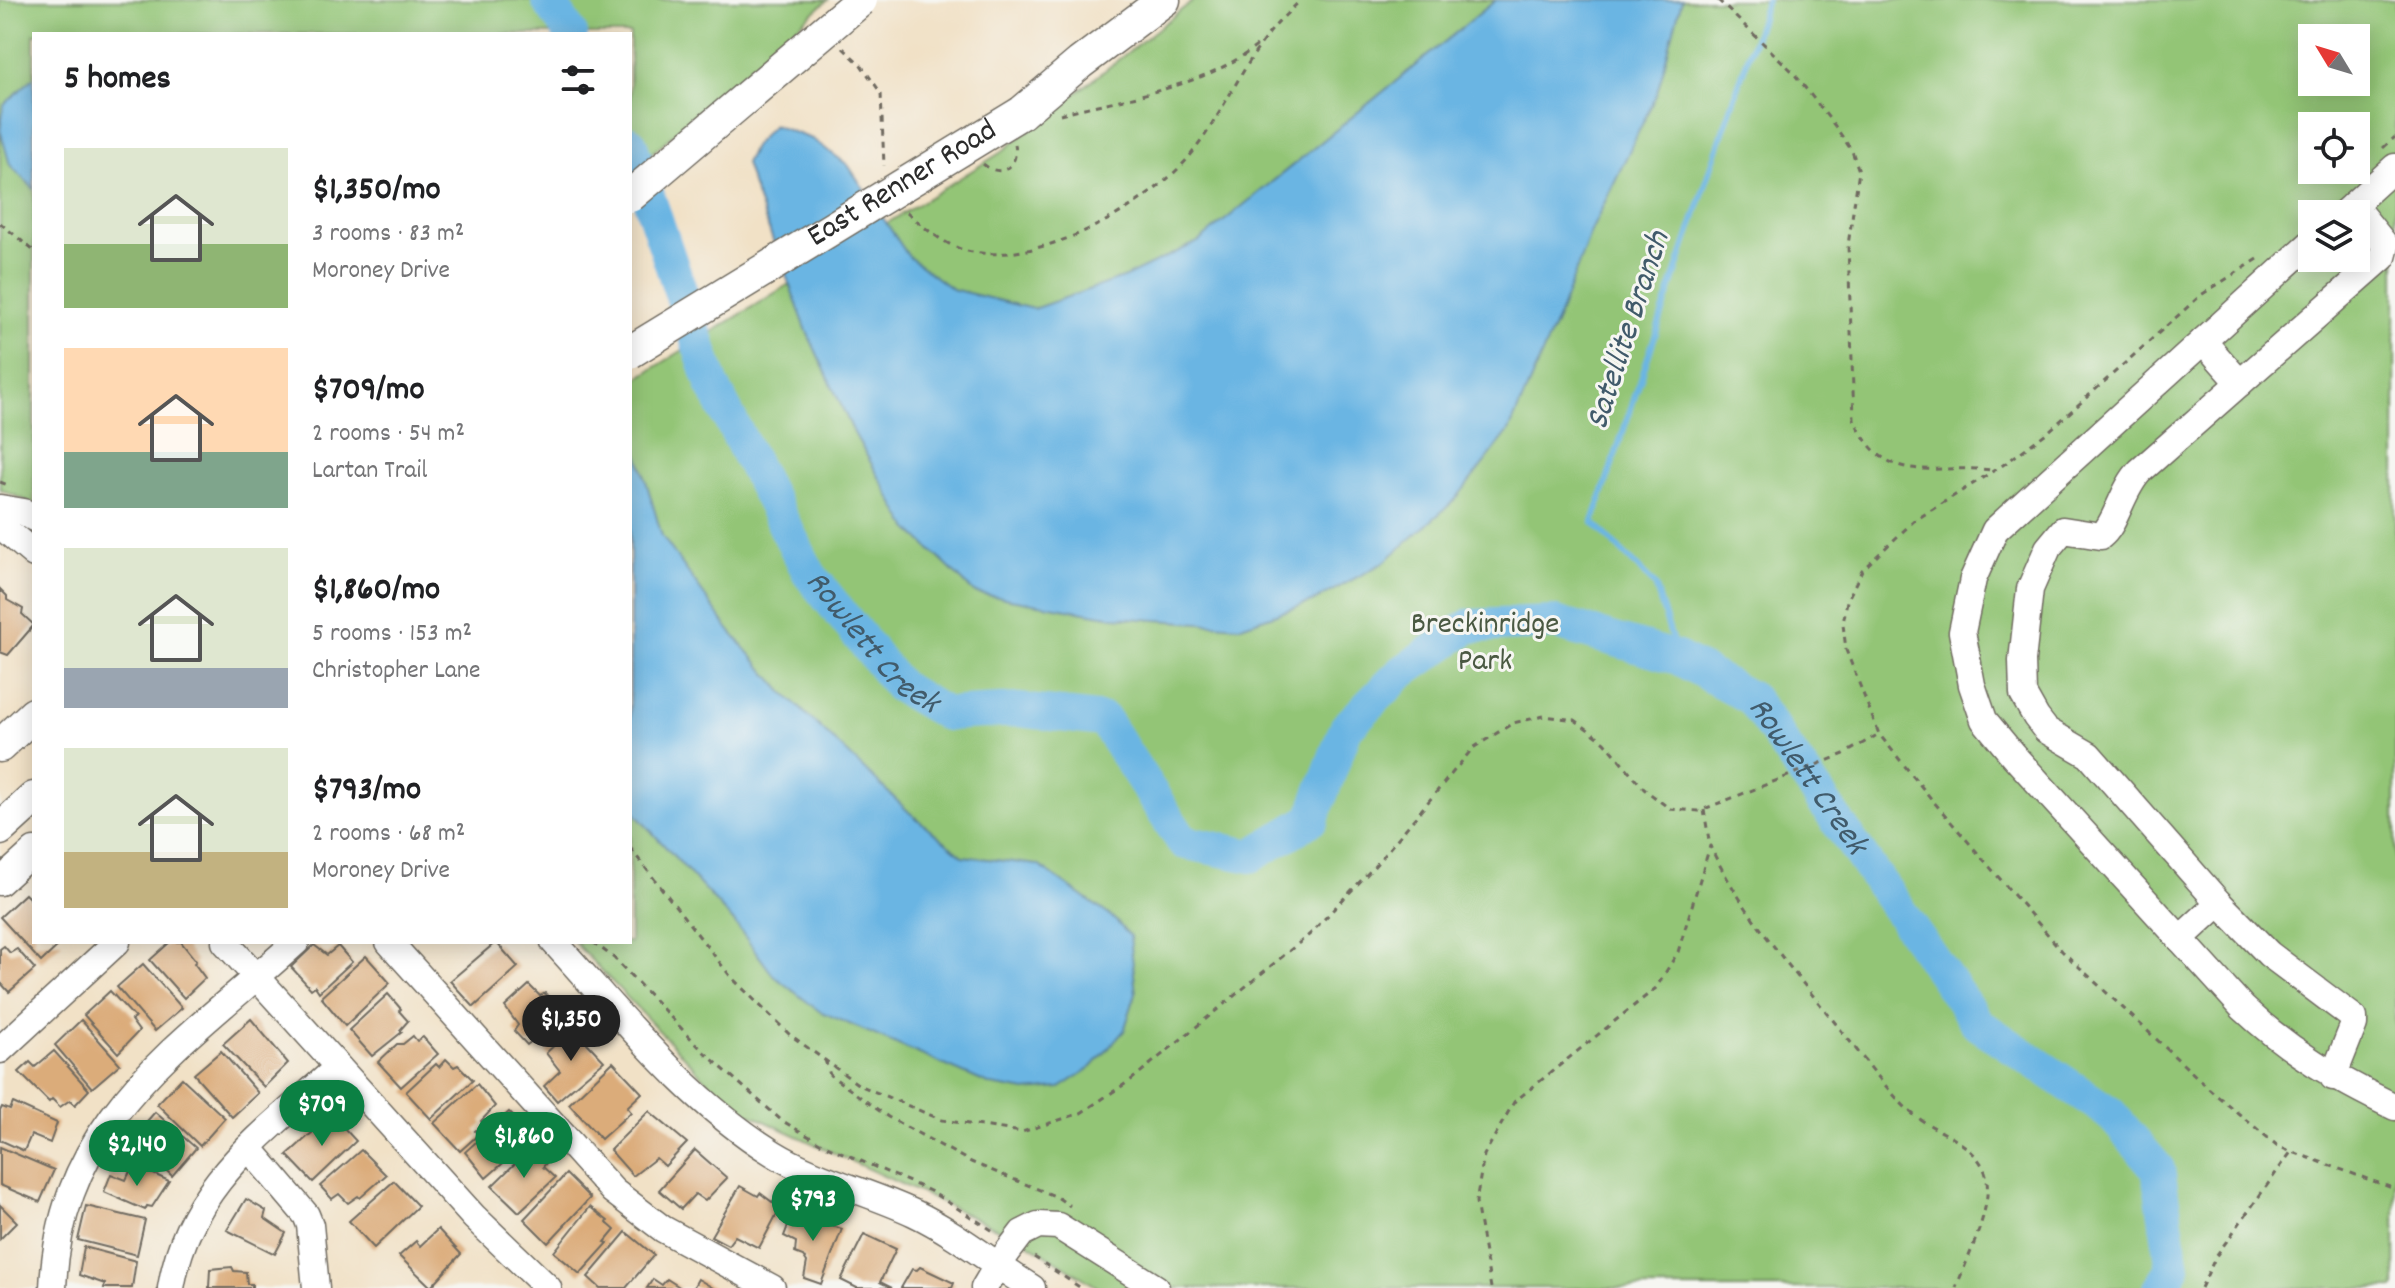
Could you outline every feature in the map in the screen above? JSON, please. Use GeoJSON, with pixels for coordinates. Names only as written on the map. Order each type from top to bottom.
{"type":"FeatureCollection","features":[{"type":"Feature","properties":{"kind":"main road"},"geometry":{"type":"LineString","coordinates":[[632,194],[861,0]]}},
{"type":"Feature","properties":{"kind":"main road","name":"East Renner Road"},"geometry":{"type":"LineString","coordinates":[[632,351],[1027,122],[1080,63],[1164,0]]}},
{"type":"Feature","properties":{"kind":"main road"},"geometry":{"type":"LineString","coordinates":[[0,746],[32,716]]}},
{"type":"Feature","properties":{"kind":"main road"},"geometry":{"type":"LineString","coordinates":[[0,829],[32,800]]}},
{"type":"Feature","properties":{"kind":"street"},"geometry":{"type":"LineString","coordinates":[[2347,200],[2384,162]]}},
{"type":"Feature","properties":{"kind":"street"},"geometry":{"type":"LineString","coordinates":[[2370,231],[2386,246],[2383,257],[2370,268]]}},
{"type":"Feature","properties":{"kind":"street"},"geometry":{"type":"LineString","coordinates":[[2298,241],[2203,341],[1995,530],[1973,579],[1962,632],[1972,685],[1984,720],[2180,939],[2269,1033],[2333,1077],[2395,1107]]}},
{"type":"Feature","properties":{"kind":"street"},"geometry":{"type":"LineString","coordinates":[[2032,497],[2063,530],[2101,536],[2107,531],[2129,482],[2366,272]]}},
{"type":"Feature","properties":{"kind":"street"},"geometry":{"type":"LineString","coordinates":[[2203,341],[2240,383]]}},
{"type":"Feature","properties":{"kind":"street"},"geometry":{"type":"LineString","coordinates":[[0,508],[24,512],[32,517]]}},
{"type":"Feature","properties":{"kind":"street"},"geometry":{"type":"LineString","coordinates":[[0,525],[32,552]]}},
{"type":"Feature","properties":{"kind":"street"},"geometry":{"type":"LineString","coordinates":[[2063,530],[2048,548],[2030,589],[2022,661],[2023,694],[2046,730],[2089,755],[2219,903],[2269,954],[2354,1018],[2333,1077]]}},
{"type":"Feature","properties":{"kind":"street"},"geometry":{"type":"LineString","coordinates":[[2013,755],[2046,730]]}},
{"type":"Feature","properties":{"kind":"street"},"geometry":{"type":"LineString","coordinates":[[0,882],[32,853]]}},
{"type":"Feature","properties":{"kind":"street"},"geometry":{"type":"LineString","coordinates":[[2180,939],[2219,903]]}},
{"type":"Feature","properties":{"kind":"street"},"geometry":{"type":"LineString","coordinates":[[0,1050],[115,944]]}},
{"type":"Feature","properties":{"kind":"street"},"geometry":{"type":"LineString","coordinates":[[227,944],[474,1217],[548,1288]]}},
{"type":"Feature","properties":{"kind":"street"},"geometry":{"type":"LineString","coordinates":[[53,1288],[54,1261],[63,1217],[77,1174],[112,1115],[157,1064],[294,944]]}},
{"type":"Feature","properties":{"kind":"street"},"geometry":{"type":"LineString","coordinates":[[391,944],[613,1191],[663,1229],[772,1288]]}},
{"type":"Feature","properties":{"kind":"street"},"geometry":{"type":"LineString","coordinates":[[556,944],[675,1071],[732,1124],[774,1153],[824,1180],[870,1194],[998,1251],[1032,1288]]}},
{"type":"Feature","properties":{"kind":"street"},"geometry":{"type":"LineString","coordinates":[[171,1288],[176,1262],[206,1195],[249,1148],[338,1067]]}},
{"type":"Feature","properties":{"kind":"street"},"geometry":{"type":"LineString","coordinates":[[249,1148],[306,1215],[310,1225],[316,1288]]}},
{"type":"Feature","properties":{"kind":"street"},"geometry":{"type":"LineString","coordinates":[[998,1251],[1030,1228],[1038,1225],[1058,1226],[1156,1288]]}},
{"type":"Feature","properties":{"kind":"path"},"geometry":{"type":"LineString","coordinates":[[901,203],[908,213],[947,243],[972,252],[1003,253],[1038,248],[1074,236],[1156,188],[1187,160],[1211,128],[1265,40],[1301,0]]}},
{"type":"Feature","properties":{"kind":"path"},"geometry":{"type":"LineString","coordinates":[[1718,0],[1792,71],[1852,151],[1859,171],[1848,245],[1847,284],[1854,419],[1862,437],[1888,461],[1910,468],[1994,470]]}},
{"type":"Feature","properties":{"kind":"path"},"geometry":{"type":"LineString","coordinates":[[980,161],[995,171],[1005,171],[1013,165],[1017,155],[1016,145],[1027,122],[1185,84],[1211,74],[1265,40]]}},
{"type":"Feature","properties":{"kind":"path"},"geometry":{"type":"LineString","coordinates":[[841,45],[861,65],[881,93],[886,173]]}},
{"type":"Feature","properties":{"kind":"path"},"geometry":{"type":"LineString","coordinates":[[2384,162],[2395,137]]}},
{"type":"Feature","properties":{"kind":"path"},"geometry":{"type":"LineString","coordinates":[[0,223],[32,249]]}},
{"type":"Feature","properties":{"kind":"path"},"geometry":{"type":"LineString","coordinates":[[2262,256],[2201,295],[2049,431],[1914,521],[1862,570],[1847,601],[1843,624],[1846,650],[1879,734],[2062,951],[2215,1094],[2279,1147],[2395,1189]]}},
{"type":"Feature","properties":{"kind":"path"},"geometry":{"type":"LineString","coordinates":[[632,851],[731,977],[789,1034],[859,1085],[942,1120],[1022,1132],[1081,1113],[1131,1080],[1310,934],[1373,868],[1473,748],[1513,723],[1544,716],[1575,720],[1605,742],[1644,789],[1670,809],[1699,811],[1844,754],[1879,734]]}},
{"type":"Feature","properties":{"kind":"path"},"geometry":{"type":"LineString","coordinates":[[1704,809],[1710,846],[1720,867],[1786,962],[1909,1111],[1968,1149],[1984,1168],[1988,1203],[1956,1288]]}},
{"type":"Feature","properties":{"kind":"path"},"geometry":{"type":"LineString","coordinates":[[1491,1288],[1476,1202],[1484,1155],[1514,1102],[1656,988],[1678,952],[1710,846]]}},
{"type":"Feature","properties":{"kind":"path"},"geometry":{"type":"LineString","coordinates":[[596,944],[614,958],[704,1052],[781,1120],[820,1143],[930,1191],[998,1251],[1031,1256],[1081,1288]]}},
{"type":"Feature","properties":{"kind":"path"},"geometry":{"type":"LineString","coordinates":[[825,1060],[830,1075],[888,1117],[971,1162],[1071,1205],[1065,1214]]}},
{"type":"Feature","properties":{"kind":"path"},"geometry":{"type":"LineString","coordinates":[[2201,1288],[2216,1256],[2291,1152]]}},
{"type":"Feature","properties":{"kind":"green space"},"geometry":{"type":"Polygon","coordinates":[[[0,0],[828,0],[632,170],[632,32],[32,32],[32,503],[0,489],[0,0]]]}},
{"type":"Feature","properties":{"kind":"green space","name":"Breckinridge Park"},"geometry":{"type":"Polygon","coordinates":[[[1194,0],[2395,0],[2395,1288],[1099,1288],[1026,1242],[730,1105],[576,944],[632,944],[632,382],[1000,153],[1194,0]]]}},
{"type":"Feature","properties":{"kind":"water"},"geometry":{"type":"Polygon","coordinates":[[[1496,0],[1682,0],[1657,93],[1592,229],[1509,431],[1455,500],[1383,563],[1312,602],[1241,626],[1114,617],[975,593],[908,528],[854,433],[808,334],[750,179],[745,163],[754,145],[773,125],[812,139],[848,165],[909,257],[952,289],[1033,309],[1125,277],[1198,242],[1496,0]]]}},
{"type":"Feature","properties":{"kind":"water"},"geometry":{"type":"Polygon","coordinates":[[[32,79],[32,187],[10,165],[0,130],[4,105],[32,79]]]}},
{"type":"Feature","properties":{"kind":"water"},"geometry":{"type":"Polygon","coordinates":[[[632,433],[662,536],[730,631],[784,693],[909,812],[963,856],[1038,865],[1112,917],[1130,936],[1136,993],[1124,1031],[1092,1067],[1060,1088],[1026,1091],[991,1085],[819,1011],[773,975],[734,922],[632,810],[632,433]]]}},
{"type":"Feature","properties":{"kind":"building"},"geometry":{"type":"Polygon","coordinates":[[[0,589],[7,600],[23,609],[22,614],[32,623],[32,627],[8,655],[0,652],[0,589]]]}},
{"type":"Feature","properties":{"kind":"building"},"geometry":{"type":"Polygon","coordinates":[[[25,894],[32,901],[32,944],[60,944],[41,962],[0,917],[25,894]]]}},
{"type":"Feature","properties":{"kind":"building"},"geometry":{"type":"Polygon","coordinates":[[[168,944],[183,944],[205,978],[184,998],[150,960],[168,944]]]}},
{"type":"Feature","properties":{"kind":"building"},"geometry":{"type":"Polygon","coordinates":[[[494,944],[498,944],[518,967],[474,1007],[450,981],[494,944]]]}},
{"type":"Feature","properties":{"kind":"building"},"geometry":{"type":"Polygon","coordinates":[[[314,945],[327,955],[338,946],[352,962],[319,992],[315,986],[311,989],[291,967],[314,945]]]}},
{"type":"Feature","properties":{"kind":"building"},"geometry":{"type":"Polygon","coordinates":[[[4,946],[10,953],[17,949],[35,969],[9,992],[0,982],[0,949],[4,946]]]}},
{"type":"Feature","properties":{"kind":"building"},"geometry":{"type":"Polygon","coordinates":[[[366,956],[390,983],[345,1026],[321,997],[366,956]]]}},
{"type":"Feature","properties":{"kind":"building"},"geometry":{"type":"Polygon","coordinates":[[[143,964],[182,1008],[155,1031],[117,987],[143,964]]]}},
{"type":"Feature","properties":{"kind":"building"},"geometry":{"type":"Polygon","coordinates":[[[529,985],[540,996],[545,993],[562,1013],[555,1019],[557,1021],[527,1045],[514,1031],[518,1025],[505,1007],[529,985]]]}},
{"type":"Feature","properties":{"kind":"building"},"geometry":{"type":"Polygon","coordinates":[[[110,991],[135,1018],[131,1020],[139,1031],[118,1053],[84,1015],[110,991]]]}},
{"type":"Feature","properties":{"kind":"building"},"geometry":{"type":"Polygon","coordinates":[[[388,994],[408,1021],[400,1030],[402,1032],[372,1056],[349,1030],[388,994]]]}},
{"type":"Feature","properties":{"kind":"building"},"geometry":{"type":"Polygon","coordinates":[[[251,1019],[288,1063],[264,1087],[223,1044],[251,1019]]]}},
{"type":"Feature","properties":{"kind":"building"},"geometry":{"type":"Polygon","coordinates":[[[81,1020],[120,1064],[92,1088],[55,1045],[81,1020]]]}},
{"type":"Feature","properties":{"kind":"building"},"geometry":{"type":"Polygon","coordinates":[[[573,1028],[604,1061],[557,1101],[544,1086],[560,1071],[546,1053],[573,1028]]]}},
{"type":"Feature","properties":{"kind":"building"},"geometry":{"type":"Polygon","coordinates":[[[413,1036],[417,1041],[423,1037],[438,1054],[401,1087],[378,1062],[397,1044],[403,1044],[413,1036]]]}},
{"type":"Feature","properties":{"kind":"building"},"geometry":{"type":"Polygon","coordinates":[[[54,1051],[89,1090],[75,1105],[70,1100],[60,1107],[52,1099],[49,1102],[19,1072],[30,1062],[35,1067],[54,1051]]]}},
{"type":"Feature","properties":{"kind":"building"},"geometry":{"type":"Polygon","coordinates":[[[221,1051],[258,1093],[232,1117],[194,1074],[221,1051]]]}},
{"type":"Feature","properties":{"kind":"building"},"geometry":{"type":"Polygon","coordinates":[[[446,1059],[454,1067],[458,1065],[473,1080],[431,1119],[406,1092],[436,1064],[439,1067],[446,1059]]]}},
{"type":"Feature","properties":{"kind":"building"},"geometry":{"type":"Polygon","coordinates":[[[613,1062],[642,1093],[627,1107],[631,1112],[601,1139],[569,1104],[613,1062]]]}},
{"type":"Feature","properties":{"kind":"building"},"geometry":{"type":"Polygon","coordinates":[[[182,1078],[225,1118],[200,1146],[157,1104],[182,1078]]]}},
{"type":"Feature","properties":{"kind":"building"},"geometry":{"type":"Polygon","coordinates":[[[477,1084],[495,1106],[475,1131],[479,1134],[460,1151],[434,1123],[477,1084]]]}},
{"type":"Feature","properties":{"kind":"building"},"geometry":{"type":"Polygon","coordinates":[[[13,1103],[57,1123],[50,1143],[31,1135],[24,1151],[0,1140],[0,1111],[2,1107],[10,1110],[13,1103]]]}},
{"type":"Feature","properties":{"kind":"building"},"geometry":{"type":"Polygon","coordinates":[[[649,1111],[687,1143],[665,1166],[656,1158],[633,1176],[610,1150],[649,1111]]]}},
{"type":"Feature","properties":{"kind":"building"},"geometry":{"type":"Polygon","coordinates":[[[155,1112],[196,1148],[172,1176],[133,1137],[155,1112]]]}},
{"type":"Feature","properties":{"kind":"building"},"geometry":{"type":"Polygon","coordinates":[[[509,1112],[533,1137],[486,1178],[465,1152],[509,1112]]]}},
{"type":"Feature","properties":{"kind":"building"},"geometry":{"type":"Polygon","coordinates":[[[332,1115],[356,1141],[313,1182],[287,1155],[332,1115]]]}},
{"type":"Feature","properties":{"kind":"building"},"geometry":{"type":"Polygon","coordinates":[[[0,1147],[54,1170],[40,1202],[0,1185],[0,1147]]]}},
{"type":"Feature","properties":{"kind":"building"},"geometry":{"type":"Polygon","coordinates":[[[532,1147],[546,1163],[543,1167],[555,1178],[519,1212],[492,1186],[532,1147]]]}},
{"type":"Feature","properties":{"kind":"building"},"geometry":{"type":"Polygon","coordinates":[[[361,1150],[386,1175],[360,1198],[358,1196],[348,1203],[339,1194],[332,1199],[320,1186],[361,1150]]]}},
{"type":"Feature","properties":{"kind":"building"},"geometry":{"type":"Polygon","coordinates":[[[695,1150],[727,1178],[705,1201],[695,1194],[681,1209],[659,1190],[695,1150]]]}},
{"type":"Feature","properties":{"kind":"building"},"geometry":{"type":"Polygon","coordinates":[[[133,1165],[169,1181],[152,1207],[147,1206],[145,1210],[104,1192],[111,1174],[126,1180],[133,1165]]]}},
{"type":"Feature","properties":{"kind":"building"},"geometry":{"type":"Polygon","coordinates":[[[566,1174],[590,1198],[548,1243],[524,1219],[566,1174]]]}},
{"type":"Feature","properties":{"kind":"building"},"geometry":{"type":"Polygon","coordinates":[[[394,1181],[418,1206],[374,1248],[349,1221],[394,1181]]]}},
{"type":"Feature","properties":{"kind":"building"},"geometry":{"type":"Polygon","coordinates":[[[740,1186],[758,1196],[760,1193],[780,1208],[759,1248],[735,1236],[728,1245],[711,1236],[740,1186]]]}},
{"type":"Feature","properties":{"kind":"building"},"geometry":{"type":"Polygon","coordinates":[[[246,1199],[266,1211],[264,1218],[286,1233],[275,1254],[227,1230],[246,1199]]]}},
{"type":"Feature","properties":{"kind":"building"},"geometry":{"type":"Polygon","coordinates":[[[0,1205],[17,1222],[0,1239],[0,1205]]]}},
{"type":"Feature","properties":{"kind":"building"},"geometry":{"type":"Polygon","coordinates":[[[86,1206],[145,1220],[137,1255],[78,1240],[86,1206]]]}},
{"type":"Feature","properties":{"kind":"building"},"geometry":{"type":"Polygon","coordinates":[[[590,1207],[615,1230],[605,1242],[608,1243],[580,1274],[554,1252],[590,1207]]]}},
{"type":"Feature","properties":{"kind":"building"},"geometry":{"type":"Polygon","coordinates":[[[795,1208],[812,1213],[809,1219],[842,1229],[821,1284],[804,1278],[807,1262],[795,1253],[796,1242],[784,1236],[795,1208]]]}},
{"type":"Feature","properties":{"kind":"building"},"geometry":{"type":"Polygon","coordinates":[[[438,1229],[461,1254],[431,1287],[399,1256],[416,1241],[420,1246],[438,1229]]]}},
{"type":"Feature","properties":{"kind":"building"},"geometry":{"type":"Polygon","coordinates":[[[626,1232],[654,1255],[626,1288],[600,1288],[588,1277],[626,1232]]]}},
{"type":"Feature","properties":{"kind":"building"},"geometry":{"type":"Polygon","coordinates":[[[864,1234],[896,1249],[880,1282],[892,1288],[857,1288],[841,1280],[864,1234]]]}},
{"type":"Feature","properties":{"kind":"building"},"geometry":{"type":"Polygon","coordinates":[[[84,1247],[136,1261],[132,1288],[104,1288],[105,1284],[79,1275],[84,1247]]]}},
{"type":"Feature","properties":{"kind":"building"},"geometry":{"type":"Polygon","coordinates":[[[232,1267],[234,1271],[246,1272],[247,1284],[252,1284],[252,1288],[209,1288],[210,1269],[232,1267]]]}},
{"type":"Feature","properties":{"kind":"building"},"geometry":{"type":"Polygon","coordinates":[[[920,1267],[954,1283],[952,1288],[901,1288],[912,1269],[920,1267]]]}},
{"type":"Feature","properties":{"kind":"building"},"geometry":{"type":"Polygon","coordinates":[[[653,1279],[662,1285],[667,1279],[681,1288],[647,1288],[653,1279]]]}},
{"type":"Feature","properties":{"kind":"building"},"geometry":{"type":"Polygon","coordinates":[[[698,1279],[713,1288],[693,1288],[698,1279]]]}},
{"type":"Feature","properties":{"kind":"waterway","name":"Rowlett Creek"},"geometry":{"type":"LineString","coordinates":[[548,0],[570,32]]}},
{"type":"Feature","properties":{"kind":"waterway","name":"Satellite Branch"},"geometry":{"type":"LineString","coordinates":[[1678,658],[1655,585],[1593,522],[1767,0]]}},
{"type":"Feature","properties":{"kind":"waterway","name":"Rowlett Creek"},"geometry":{"type":"LineString","coordinates":[[632,149],[712,384],[810,575],[899,686],[946,714],[1019,710],[1104,720],[1183,842],[1251,856],[1312,819],[1346,728],[1401,673],[1469,626],[1556,623],[1678,658],[1752,699],[1978,1024],[2110,1113],[2158,1169],[2173,1268],[2160,1288]]}}]}
